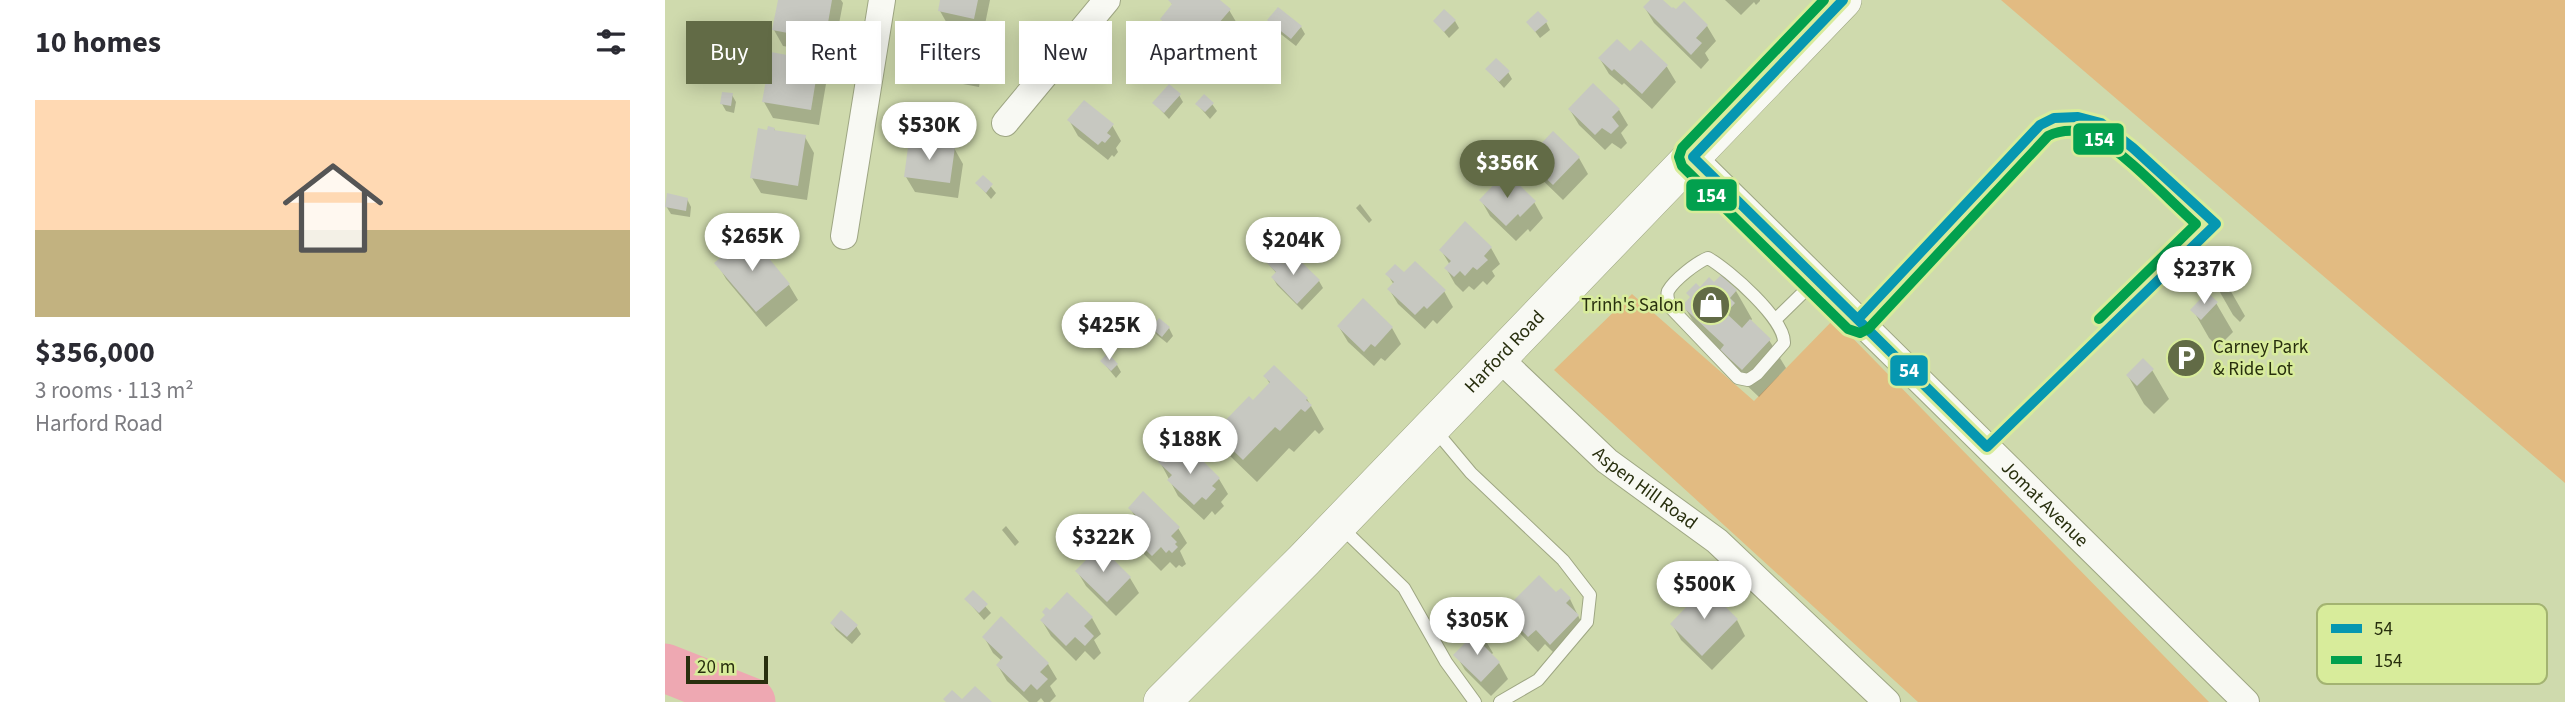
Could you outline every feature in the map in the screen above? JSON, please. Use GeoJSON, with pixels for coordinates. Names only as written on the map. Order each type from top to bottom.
{"type":"FeatureCollection","features":[{"type":"Feature","properties":{"kind":"main road","name":"Harford Road"},"geometry":{"type":"LineString","coordinates":[[1162,702],[1338,524],[1843,0]]}},
{"type":"Feature","properties":{"kind":"street"},"geometry":{"type":"LineString","coordinates":[[844,236],[882,0]]}},
{"type":"Feature","properties":{"kind":"street"},"geometry":{"type":"LineString","coordinates":[[1005,123],[1107,0]]}},
{"type":"Feature","properties":{"kind":"street","name":"Jomat Avenue"},"geometry":{"type":"LineString","coordinates":[[1693,157],[2246,702]]}},
{"type":"Feature","properties":{"kind":"street","name":"Aspen Hill Road"},"geometry":{"type":"LineString","coordinates":[[1499,358],[1607,461],[1717,541],[1887,702]]}},
{"type":"Feature","properties":{"kind":"lane"},"geometry":{"type":"LineString","coordinates":[[1858,319],[2040,125],[2054,118],[2078,117],[2101,123],[2133,148],[2216,223],[1987,447]]}},
{"type":"Feature","properties":{"kind":"lane"},"geometry":{"type":"LineString","coordinates":[[1708,258],[1722,266],[1776,319],[1784,334],[1784,343],[1757,374],[1748,380],[1738,378],[1671,308],[1667,299],[1668,291],[1696,262],[1708,258]]}},
{"type":"Feature","properties":{"kind":"lane"},"geometry":{"type":"LineString","coordinates":[[1776,319],[1817,279]]}},
{"type":"Feature","properties":{"kind":"lane"},"geometry":{"type":"LineString","coordinates":[[1432,427],[1471,473],[1563,560],[1590,595],[1587,622],[1538,680],[1500,702]]}},
{"type":"Feature","properties":{"kind":"lane"},"geometry":{"type":"LineString","coordinates":[[1338,524],[1404,588],[1446,662],[1475,702]]}},
{"type":"Feature","properties":{"kind":"shaded area"},"geometry":{"type":"Polygon","coordinates":[[[2001,0],[2565,0],[2565,483],[2001,0]]]}},
{"type":"Feature","properties":{"kind":"shaded area"},"geometry":{"type":"Polygon","coordinates":[[[1632,294],[1754,401],[1834,319],[2209,702],[1918,702],[1554,370],[1632,294]]]}},
{"type":"Feature","properties":{"kind":"building"},"geometry":{"type":"Polygon","coordinates":[[[778,0],[832,0],[828,21],[786,21],[786,33],[772,30],[778,0]]]}},
{"type":"Feature","properties":{"kind":"building"},"geometry":{"type":"Polygon","coordinates":[[[940,0],[978,0],[974,19],[938,11],[940,0]]]}},
{"type":"Feature","properties":{"kind":"building"},"geometry":{"type":"Polygon","coordinates":[[[1168,0],[1220,0],[1231,9],[1221,21],[1162,21],[1160,19],[1172,4],[1168,0]]]}},
{"type":"Feature","properties":{"kind":"building"},"geometry":{"type":"Polygon","coordinates":[[[1650,0],[1663,0],[1676,9],[1684,1],[1708,25],[1696,38],[1702,43],[1691,55],[1643,7],[1650,0]]]}},
{"type":"Feature","properties":{"kind":"building"},"geometry":{"type":"Polygon","coordinates":[[[1278,7],[1302,26],[1291,39],[1281,31],[1281,21],[1267,20],[1278,7]]]}},
{"type":"Feature","properties":{"kind":"building"},"geometry":{"type":"Polygon","coordinates":[[[1444,9],[1456,20],[1444,32],[1433,21],[1444,9]]]}},
{"type":"Feature","properties":{"kind":"building"},"geometry":{"type":"Polygon","coordinates":[[[1538,11],[1548,21],[1535,32],[1526,22],[1538,11]]]}},
{"type":"Feature","properties":{"kind":"building"},"geometry":{"type":"Polygon","coordinates":[[[1617,39],[1630,51],[1641,40],[1668,65],[1642,94],[1598,58],[1617,39]]]}},
{"type":"Feature","properties":{"kind":"building"},"geometry":{"type":"Polygon","coordinates":[[[772,52],[786,55],[786,84],[815,84],[811,110],[762,102],[765,84],[772,84],[772,52]]]}},
{"type":"Feature","properties":{"kind":"building"},"geometry":{"type":"Polygon","coordinates":[[[1496,58],[1510,71],[1499,82],[1485,69],[1496,58]]]}},
{"type":"Feature","properties":{"kind":"building"},"geometry":{"type":"Polygon","coordinates":[[[1593,83],[1620,109],[1612,117],[1619,126],[1611,134],[1602,128],[1595,135],[1568,109],[1593,83]]]}},
{"type":"Feature","properties":{"kind":"building"},"geometry":{"type":"Polygon","coordinates":[[[1169,84],[1181,94],[1164,113],[1152,103],[1169,84]]]}},
{"type":"Feature","properties":{"kind":"building"},"geometry":{"type":"Polygon","coordinates":[[[722,92],[733,93],[731,106],[720,104],[722,92]]]}},
{"type":"Feature","properties":{"kind":"building"},"geometry":{"type":"Polygon","coordinates":[[[1204,94],[1214,103],[1205,112],[1195,104],[1204,94]]]}},
{"type":"Feature","properties":{"kind":"building"},"geometry":{"type":"Polygon","coordinates":[[[1084,100],[1114,124],[1107,133],[1111,136],[1105,143],[1102,141],[1098,145],[1067,120],[1084,100]]]}},
{"type":"Feature","properties":{"kind":"building"},"geometry":{"type":"Polygon","coordinates":[[[768,126],[775,128],[774,130],[806,135],[798,186],[750,178],[758,128],[767,130],[768,126]]]}},
{"type":"Feature","properties":{"kind":"building"},"geometry":{"type":"Polygon","coordinates":[[[1553,131],[1580,157],[1553,185],[1518,152],[1528,141],[1536,149],[1553,131]]]}},
{"type":"Feature","properties":{"kind":"building"},"geometry":{"type":"Polygon","coordinates":[[[909,140],[955,147],[950,183],[904,177],[909,140]]]}},
{"type":"Feature","properties":{"kind":"building"},"geometry":{"type":"Polygon","coordinates":[[[1506,172],[1536,201],[1506,226],[1479,200],[1506,172]]]}},
{"type":"Feature","properties":{"kind":"building"},"geometry":{"type":"Polygon","coordinates":[[[983,175],[993,184],[986,193],[975,183],[983,175]]]}},
{"type":"Feature","properties":{"kind":"building"},"geometry":{"type":"Polygon","coordinates":[[[667,193],[688,198],[686,211],[665,207],[667,193]]]}},
{"type":"Feature","properties":{"kind":"building"},"geometry":{"type":"Polygon","coordinates":[[[1465,221],[1492,247],[1484,256],[1488,260],[1477,270],[1473,267],[1465,276],[1460,271],[1454,277],[1444,268],[1451,261],[1439,250],[1465,221]]]}},
{"type":"Feature","properties":{"kind":"building"},"geometry":{"type":"Polygon","coordinates":[[[749,234],[790,284],[756,312],[714,263],[749,234]]]}},
{"type":"Feature","properties":{"kind":"building"},"geometry":{"type":"Polygon","coordinates":[[[1273,253],[1283,264],[1293,254],[1320,280],[1297,304],[1271,277],[1276,272],[1265,261],[1273,253]]]}},
{"type":"Feature","properties":{"kind":"building"},"geometry":{"type":"Polygon","coordinates":[[[1415,261],[1446,290],[1427,309],[1424,306],[1415,315],[1387,289],[1394,282],[1385,274],[1395,264],[1404,272],[1415,261]]]}},
{"type":"Feature","properties":{"kind":"building"},"geometry":{"type":"Polygon","coordinates":[[[1721,275],[1737,290],[1730,298],[1735,303],[1726,313],[1742,328],[1750,319],[1771,339],[1742,370],[1720,350],[1724,345],[1682,306],[1690,297],[1686,293],[1696,283],[1700,287],[1709,277],[1714,282],[1721,275]]]}},
{"type":"Feature","properties":{"kind":"building"},"geometry":{"type":"Polygon","coordinates":[[[2207,292],[2218,302],[2201,320],[2190,310],[2207,292]]]}},
{"type":"Feature","properties":{"kind":"building"},"geometry":{"type":"Polygon","coordinates":[[[1363,298],[1393,327],[1375,347],[1371,344],[1364,352],[1337,326],[1363,298]]]}},
{"type":"Feature","properties":{"kind":"building"},"geometry":{"type":"Polygon","coordinates":[[[1159,318],[1170,327],[1162,337],[1151,328],[1159,318]]]}},
{"type":"Feature","properties":{"kind":"building"},"geometry":{"type":"Polygon","coordinates":[[[1108,353],[1118,364],[1111,371],[1100,361],[1108,353]]]}},
{"type":"Feature","properties":{"kind":"building"},"geometry":{"type":"Polygon","coordinates":[[[2143,358],[2154,369],[2137,386],[2126,375],[2143,358]]]}},
{"type":"Feature","properties":{"kind":"building"},"geometry":{"type":"Polygon","coordinates":[[[1274,365],[1312,405],[1305,412],[1301,409],[1280,431],[1275,427],[1243,460],[1214,432],[1249,396],[1253,400],[1270,382],[1263,376],[1274,365]]]}},
{"type":"Feature","properties":{"kind":"building"},"geometry":{"type":"Polygon","coordinates":[[[1172,447],[1187,460],[1194,452],[1220,478],[1212,486],[1216,489],[1206,500],[1202,497],[1194,505],[1167,480],[1172,475],[1158,462],[1172,447]]]}},
{"type":"Feature","properties":{"kind":"building"},"geometry":{"type":"Polygon","coordinates":[[[1143,491],[1180,527],[1171,536],[1178,547],[1172,553],[1169,550],[1166,553],[1161,547],[1152,556],[1127,532],[1140,519],[1128,508],[1143,491]]]}},
{"type":"Feature","properties":{"kind":"building"},"geometry":{"type":"Polygon","coordinates":[[[1100,546],[1131,577],[1107,602],[1075,571],[1100,546]]]}},
{"type":"Feature","properties":{"kind":"building"},"geometry":{"type":"Polygon","coordinates":[[[1539,575],[1556,592],[1561,588],[1571,598],[1566,603],[1579,615],[1550,645],[1536,630],[1528,637],[1503,611],[1539,575]]]}},
{"type":"Feature","properties":{"kind":"building"},"geometry":{"type":"Polygon","coordinates":[[[1705,587],[1738,619],[1702,656],[1670,624],[1705,587]]]}},
{"type":"Feature","properties":{"kind":"building"},"geometry":{"type":"Polygon","coordinates":[[[973,590],[988,604],[979,613],[964,599],[973,590]]]}},
{"type":"Feature","properties":{"kind":"building"},"geometry":{"type":"Polygon","coordinates":[[[1067,592],[1093,617],[1084,626],[1094,636],[1085,646],[1075,637],[1066,646],[1040,620],[1045,615],[1042,612],[1046,607],[1050,610],[1067,592]]]}},
{"type":"Feature","properties":{"kind":"building"},"geometry":{"type":"Polygon","coordinates":[[[841,610],[858,625],[847,637],[830,623],[841,610]]]}},
{"type":"Feature","properties":{"kind":"building"},"geometry":{"type":"Polygon","coordinates":[[[1001,616],[1049,663],[1040,672],[1048,679],[1037,690],[1031,684],[1024,692],[996,665],[1003,657],[982,637],[1001,616]]]}},
{"type":"Feature","properties":{"kind":"building"},"geometry":{"type":"Polygon","coordinates":[[[1478,630],[1485,637],[1480,642],[1500,662],[1481,682],[1453,655],[1478,630]]]}},
{"type":"Feature","properties":{"kind":"building"},"geometry":{"type":"Polygon","coordinates":[[[975,686],[992,702],[946,702],[943,699],[952,690],[962,699],[975,686]]]}},
{"type":"Feature","properties":{"kind":"waterway"},"geometry":{"type":"LineString","coordinates":[[665,668],[751,702]]}},
{"type":"Feature","properties":{"kind":"transit line","name":"154"},"geometry":{"type":"LineString","coordinates":[[1824,0],[1682,148],[1679,157],[1682,166],[1848,329],[1860,333],[1868,329],[2048,136],[2059,132],[2085,132],[2121,155],[2196,224],[2099,319]]}},
{"type":"Feature","properties":{"kind":"transit line","name":"54"},"geometry":{"type":"LineString","coordinates":[[1693,157],[1843,0]]}},
{"type":"Feature","properties":{"kind":"transit line","name":"54"},"geometry":{"type":"LineString","coordinates":[[1693,157],[1987,447],[2216,224],[2133,148],[2101,123],[2078,117],[2054,118],[2040,125],[1858,319]]}},
{"type":"Feature","properties":{"kind":"place","name":"Trinh's Salon"},"geometry":{"type":"Point","coordinates":[1711,305]}},
{"type":"Feature","properties":{"kind":"place","name":"Carney Park & Ride Lot"},"geometry":{"type":"Point","coordinates":[2186,358]}}]}
